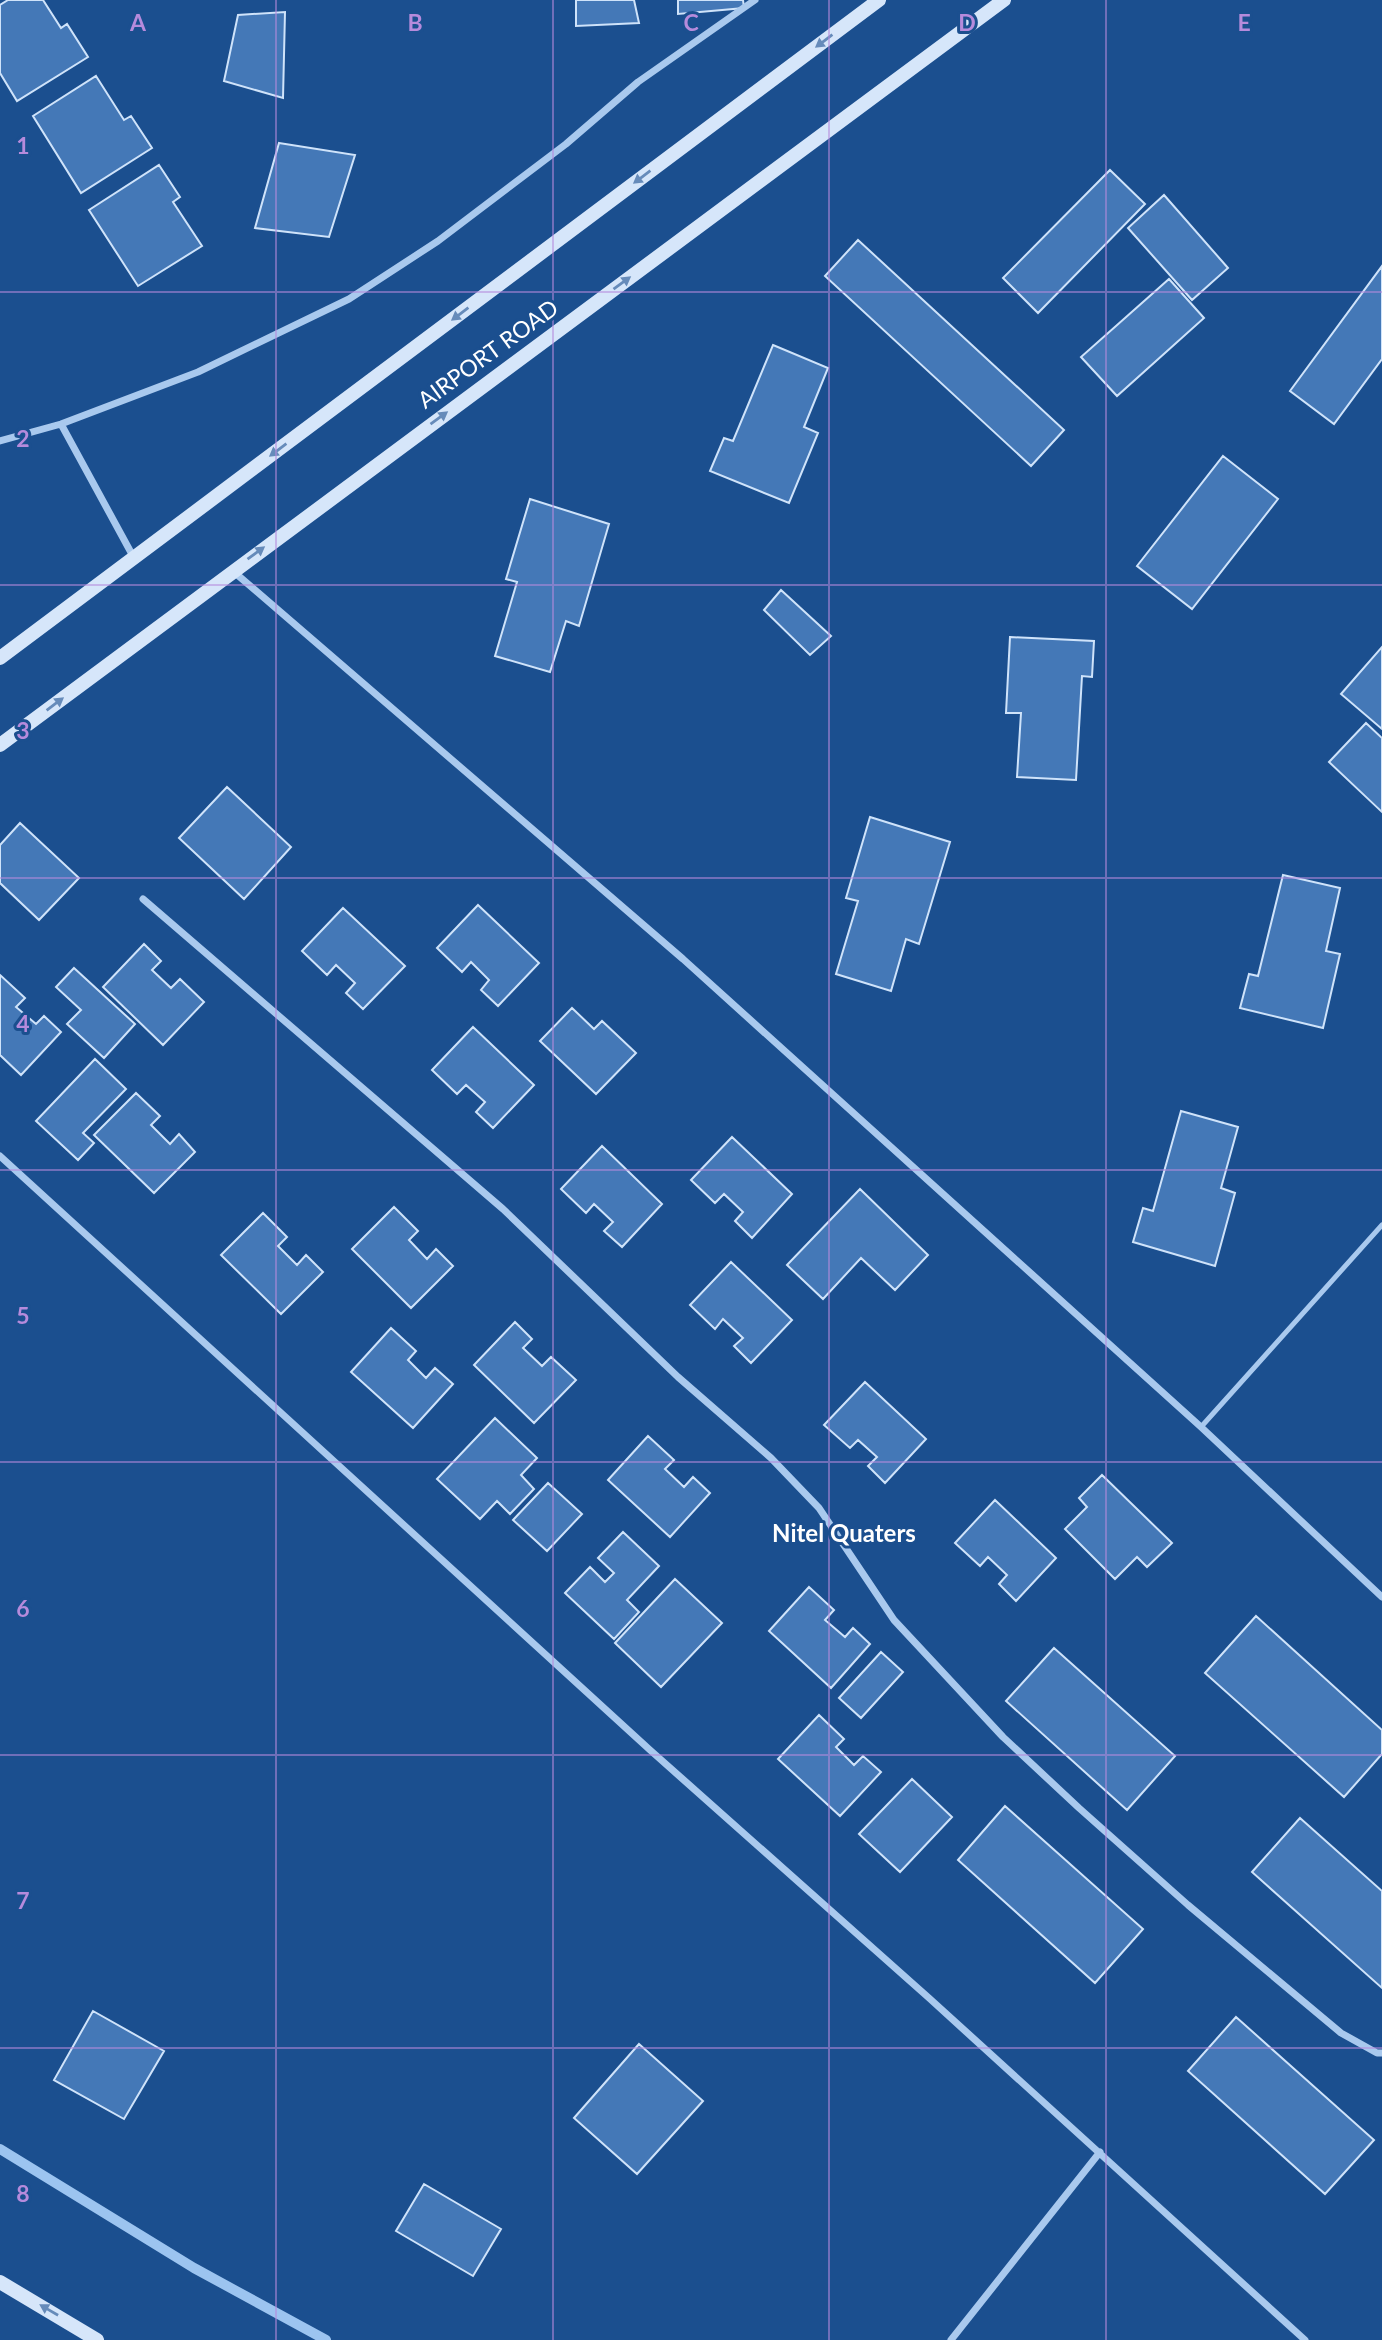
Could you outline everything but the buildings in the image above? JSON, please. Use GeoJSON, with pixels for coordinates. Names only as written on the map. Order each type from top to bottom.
{"type":"FeatureCollection","features":[{"type":"Feature","properties":{"kind":"street"},"geometry":{"type":"LineString","coordinates":[[0,440],[61,424],[198,372],[349,299],[438,241],[566,144],[638,82],[755,0]]}},
{"type":"Feature","properties":{"kind":"street","name":"AIRPORT ROAD"},"geometry":{"type":"LineString","coordinates":[[0,658],[879,0]]}},
{"type":"Feature","properties":{"kind":"street","name":"AIRPORT ROAD"},"geometry":{"type":"LineString","coordinates":[[0,745],[1004,0]]}},
{"type":"Feature","properties":{"kind":"street"},"geometry":{"type":"LineString","coordinates":[[61,424],[134,558]]}},
{"type":"Feature","properties":{"kind":"street"},"geometry":{"type":"LineString","coordinates":[[232,571],[683,959],[1201,1427],[1382,1597]]}},
{"type":"Feature","properties":{"kind":"street"},"geometry":{"type":"LineString","coordinates":[[143,899],[503,1209],[678,1377],[771,1458],[819,1508],[894,1620],[1003,1737],[1079,1808],[1188,1905],[1341,2033],[1377,2053],[1382,2053]]}},
{"type":"Feature","properties":{"kind":"street"},"geometry":{"type":"LineString","coordinates":[[0,1156],[650,1751],[1100,2152],[1305,2340]]}},
{"type":"Feature","properties":{"kind":"street"},"geometry":{"type":"LineString","coordinates":[[951,2340],[1100,2152]]}},
{"type":"Feature","properties":{"kind":"street"},"geometry":{"type":"LineString","coordinates":[[0,2282],[97,2340]]}},
{"type":"Feature","properties":{"kind":"lane"},"geometry":{"type":"LineString","coordinates":[[1201,1427],[1382,1225]]}},
{"type":"Feature","properties":{"kind":"waterway"},"geometry":{"type":"LineString","coordinates":[[0,2149],[194,2268],[326,2340]]}},
{"type":"Feature","properties":{"kind":"district","name":"Nitel Quaters"},"geometry":{"type":"Point","coordinates":[844,1534]}}]}
